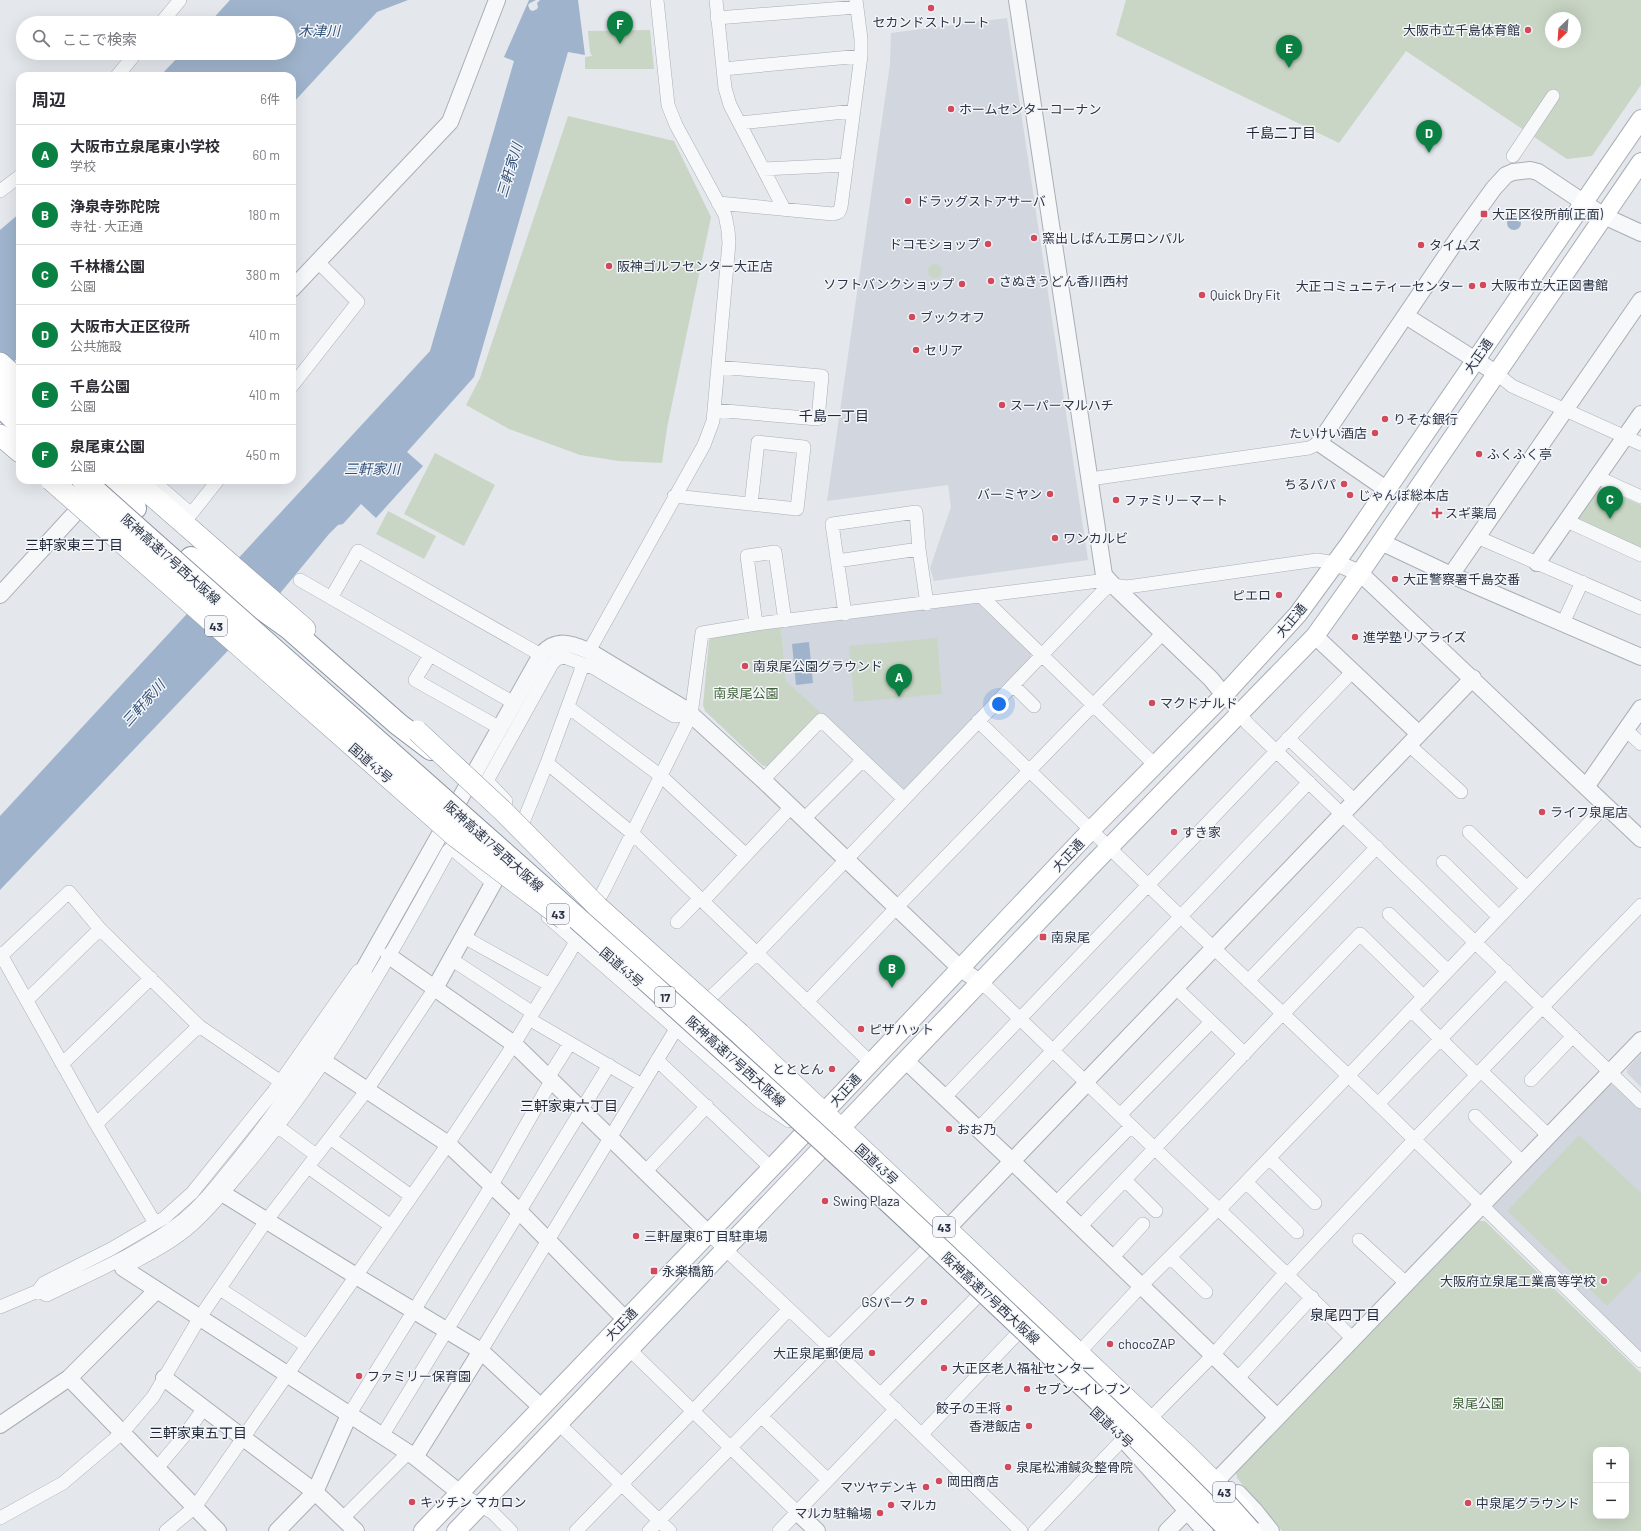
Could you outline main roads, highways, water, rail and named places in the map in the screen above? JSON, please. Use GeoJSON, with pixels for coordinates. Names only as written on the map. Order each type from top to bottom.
{"type":"FeatureCollection","features":[{"type":"Feature","properties":{"kind":"highway"},"geometry":{"type":"LineString","coordinates":[[0,363],[16,377]]}},
{"type":"Feature","properties":{"kind":"highway"},"geometry":{"type":"LineString","coordinates":[[0,371],[16,385]]}},
{"type":"Feature","properties":{"kind":"highway"},"geometry":{"type":"LineString","coordinates":[[0,381],[16,438]]}},
{"type":"Feature","properties":{"kind":"highway"},"geometry":{"type":"LineString","coordinates":[[0,392],[10,417]]}},
{"type":"Feature","properties":{"kind":"highway","name":"国道43号"},"geometry":{"type":"LineString","coordinates":[[56,484],[427,812],[467,846],[573,925],[729,1062],[1059,1375],[1123,1439],[1167,1476],[1220,1531]]}},
{"type":"Feature","properties":{"kind":"highway","name":"阪神高速17号西大阪線"},"geometry":{"type":"LineString","coordinates":[[87,484],[190,566],[747,1052],[878,1172],[1202,1479],[1250,1531]]}},
{"type":"Feature","properties":{"kind":"highway","name":"阪神高速17号西大阪線"},"geometry":{"type":"LineString","coordinates":[[110,484],[190,566],[733,1057],[868,1182],[1122,1422],[1192,1490],[1231,1531]]}},
{"type":"Feature","properties":{"kind":"highway","name":"国道43号"},"geometry":{"type":"LineString","coordinates":[[139,484],[316,639],[504,811],[598,907],[740,1034],[823,1114],[1186,1454],[1260,1531]]}},
{"type":"Feature","properties":{"kind":"highway"},"geometry":{"type":"LineString","coordinates":[[190,566],[234,627],[373,755],[427,812]]}},
{"type":"Feature","properties":{"kind":"highway"},"geometry":{"type":"LineString","coordinates":[[190,566],[288,628],[398,724],[465,776]]}},
{"type":"Feature","properties":{"kind":"main road","name":"大正通"},"geometry":{"type":"LineString","coordinates":[[423,1531],[541,1406],[771,1168],[800,1129],[823,1114],[870,1062],[961,969],[1091,830],[1224,695],[1298,614],[1336,563],[1641,119]]}},
{"type":"Feature","properties":{"kind":"main road","name":"大正通"},"geometry":{"type":"LineString","coordinates":[[456,1531],[1315,636],[1360,573],[1641,162]]}},
{"type":"Feature","properties":{"kind":"water","name":"木津川"},"geometry":{"type":"Polygon","coordinates":[[[230,0],[408,0],[377,12],[296,100],[296,72],[164,72],[175,60],[296,60],[296,16],[215,16],[230,0]]]}},
{"type":"Feature","properties":{"kind":"water","name":"三軒家川"},"geometry":{"type":"Polygon","coordinates":[[[529,0],[578,0],[585,55],[568,52],[474,377],[407,452],[423,466],[376,518],[361,504],[343,524],[338,525],[329,534],[263,614],[0,890],[0,816],[430,351],[514,61],[504,57],[529,0]]]}},
{"type":"Feature","properties":{"kind":"water"},"geometry":{"type":"Polygon","coordinates":[[[16,216],[16,360],[0,374],[0,230],[16,216]]]}},
{"type":"Feature","properties":{"kind":"water"},"geometry":{"type":"Polygon","coordinates":[[[1511,216],[1517,216],[1521,220],[1521,226],[1517,230],[1511,230],[1507,226],[1507,220],[1511,216]]]}},
{"type":"Feature","properties":{"kind":"water"},"geometry":{"type":"Polygon","coordinates":[[[809,642],[813,683],[796,685],[792,644],[809,642]]]}},
{"type":"Feature","properties":{"kind":"place","name":"セカンドストリート"},"geometry":{"type":"Point","coordinates":[931,8]}},
{"type":"Feature","properties":{"kind":"place","name":"大阪市立千島体育館"},"geometry":{"type":"Point","coordinates":[1528,30]}},
{"type":"Feature","properties":{"kind":"place","name":"泉尾東公園"},"geometry":{"type":"Point","coordinates":[620,44]}},
{"type":"Feature","properties":{"kind":"place","name":"千島公園"},"geometry":{"type":"Point","coordinates":[1289,68]}},
{"type":"Feature","properties":{"kind":"place","name":"ホームセンターコーナン"},"geometry":{"type":"Point","coordinates":[951,109]}},
{"type":"Feature","properties":{"kind":"place","name":"大阪市大正区役所"},"geometry":{"type":"Point","coordinates":[1429,153]}},
{"type":"Feature","properties":{"kind":"place","name":"ドラッグストアサーバ"},"geometry":{"type":"Point","coordinates":[908,201]}},
{"type":"Feature","properties":{"kind":"place","name":"大正区役所前(正面)"},"geometry":{"type":"Point","coordinates":[1484,214]}},
{"type":"Feature","properties":{"kind":"place","name":"窯出しぱん工房ロンパル"},"geometry":{"type":"Point","coordinates":[1034,238]}},
{"type":"Feature","properties":{"kind":"place","name":"ドコモショップ"},"geometry":{"type":"Point","coordinates":[988,244]}},
{"type":"Feature","properties":{"kind":"place","name":"タイムズ"},"geometry":{"type":"Point","coordinates":[1421,245]}},
{"type":"Feature","properties":{"kind":"place","name":"阪神ゴルフセンター大正店"},"geometry":{"type":"Point","coordinates":[609,266]}},
{"type":"Feature","properties":{"kind":"place","name":"さぬきうどん香川西村"},"geometry":{"type":"Point","coordinates":[991,281]}},
{"type":"Feature","properties":{"kind":"place","name":"ソフトバンクショップ"},"geometry":{"type":"Point","coordinates":[962,284]}},
{"type":"Feature","properties":{"kind":"place","name":"大阪市立大正図書館"},"geometry":{"type":"Point","coordinates":[1483,285]}},
{"type":"Feature","properties":{"kind":"place","name":"大正コミュニティーセンター"},"geometry":{"type":"Point","coordinates":[1472,286]}},
{"type":"Feature","properties":{"kind":"place","name":"Quick Dry Fit"},"geometry":{"type":"Point","coordinates":[1202,295]}},
{"type":"Feature","properties":{"kind":"place","name":"ブックオフ"},"geometry":{"type":"Point","coordinates":[912,317]}},
{"type":"Feature","properties":{"kind":"place","name":"セリア"},"geometry":{"type":"Point","coordinates":[916,350]}},
{"type":"Feature","properties":{"kind":"place","name":"スーパーマルハチ"},"geometry":{"type":"Point","coordinates":[1002,405]}},
{"type":"Feature","properties":{"kind":"place","name":"りそな銀行"},"geometry":{"type":"Point","coordinates":[1385,419]}},
{"type":"Feature","properties":{"kind":"place","name":"たいけい酒店"},"geometry":{"type":"Point","coordinates":[1375,433]}},
{"type":"Feature","properties":{"kind":"place","name":"ふくふく亭"},"geometry":{"type":"Point","coordinates":[1479,454]}},
{"type":"Feature","properties":{"kind":"place","name":"ちるパパ"},"geometry":{"type":"Point","coordinates":[1344,484]}},
{"type":"Feature","properties":{"kind":"place","name":"バーミヤン"},"geometry":{"type":"Point","coordinates":[1050,494]}},
{"type":"Feature","properties":{"kind":"place","name":"じゃんぼ総本店"},"geometry":{"type":"Point","coordinates":[1350,495]}},
{"type":"Feature","properties":{"kind":"place","name":"ファミリーマート"},"geometry":{"type":"Point","coordinates":[1116,500]}},
{"type":"Feature","properties":{"kind":"place","name":"スギ薬局"},"geometry":{"type":"Point","coordinates":[1437,513]}},
{"type":"Feature","properties":{"kind":"place","name":"千林橋公園"},"geometry":{"type":"Point","coordinates":[1610,519]}},
{"type":"Feature","properties":{"kind":"place","name":"ワンカルビ"},"geometry":{"type":"Point","coordinates":[1055,538]}},
{"type":"Feature","properties":{"kind":"place","name":"大正警察署千島交番"},"geometry":{"type":"Point","coordinates":[1395,579]}},
{"type":"Feature","properties":{"kind":"place","name":"ピエロ"},"geometry":{"type":"Point","coordinates":[1279,595]}},
{"type":"Feature","properties":{"kind":"place","name":"進学塾リアライズ"},"geometry":{"type":"Point","coordinates":[1355,637]}},
{"type":"Feature","properties":{"kind":"place","name":"南泉尾公園グラウンド"},"geometry":{"type":"Point","coordinates":[745,666]}},
{"type":"Feature","properties":{"kind":"place","name":"大阪市立泉尾東小学校"},"geometry":{"type":"Point","coordinates":[899,697]}},
{"type":"Feature","properties":{"kind":"place","name":"マクドナルド"},"geometry":{"type":"Point","coordinates":[1152,703]}},
{"type":"Feature","properties":{"kind":"place","name":"ライフ泉尾店"},"geometry":{"type":"Point","coordinates":[1542,812]}},
{"type":"Feature","properties":{"kind":"place","name":"すき家"},"geometry":{"type":"Point","coordinates":[1174,832]}},
{"type":"Feature","properties":{"kind":"place","name":"南泉尾"},"geometry":{"type":"Point","coordinates":[1043,937]}},
{"type":"Feature","properties":{"kind":"place","name":"浄泉寺弥陀院"},"geometry":{"type":"Point","coordinates":[892,988]}},
{"type":"Feature","properties":{"kind":"place","name":"ピザハット"},"geometry":{"type":"Point","coordinates":[861,1029]}},
{"type":"Feature","properties":{"kind":"place","name":"とととん"},"geometry":{"type":"Point","coordinates":[832,1069]}},
{"type":"Feature","properties":{"kind":"place","name":"おお乃"},"geometry":{"type":"Point","coordinates":[949,1129]}},
{"type":"Feature","properties":{"kind":"place","name":"Swing Plaza"},"geometry":{"type":"Point","coordinates":[825,1201]}},
{"type":"Feature","properties":{"kind":"place","name":"三軒屋東6丁目駐車場"},"geometry":{"type":"Point","coordinates":[636,1236]}},
{"type":"Feature","properties":{"kind":"place","name":"永楽橋筋"},"geometry":{"type":"Point","coordinates":[654,1271]}},
{"type":"Feature","properties":{"kind":"place","name":"大阪府立泉尾工業高等学校"},"geometry":{"type":"Point","coordinates":[1604,1281]}},
{"type":"Feature","properties":{"kind":"place","name":"GSパーク"},"geometry":{"type":"Point","coordinates":[924,1302]}},
{"type":"Feature","properties":{"kind":"place","name":"chocoZAP"},"geometry":{"type":"Point","coordinates":[1110,1344]}},
{"type":"Feature","properties":{"kind":"place","name":"大正泉尾郵便局"},"geometry":{"type":"Point","coordinates":[872,1353]}},
{"type":"Feature","properties":{"kind":"place","name":"大正区老人福祉センター"},"geometry":{"type":"Point","coordinates":[944,1368]}},
{"type":"Feature","properties":{"kind":"place","name":"ファミリー保育園"},"geometry":{"type":"Point","coordinates":[359,1376]}},
{"type":"Feature","properties":{"kind":"place","name":"セブン-イレブン"},"geometry":{"type":"Point","coordinates":[1027,1389]}},
{"type":"Feature","properties":{"kind":"place","name":"餃子の王将"},"geometry":{"type":"Point","coordinates":[1009,1408]}},
{"type":"Feature","properties":{"kind":"place","name":"香港飯店"},"geometry":{"type":"Point","coordinates":[1029,1426]}},
{"type":"Feature","properties":{"kind":"place","name":"泉尾松浦鍼灸整骨院"},"geometry":{"type":"Point","coordinates":[1008,1467]}},
{"type":"Feature","properties":{"kind":"place","name":"岡田商店"},"geometry":{"type":"Point","coordinates":[939,1481]}},
{"type":"Feature","properties":{"kind":"place","name":"マツヤデンキ"},"geometry":{"type":"Point","coordinates":[926,1487]}},
{"type":"Feature","properties":{"kind":"place","name":"キッチン マカロン"},"geometry":{"type":"Point","coordinates":[412,1502]}},
{"type":"Feature","properties":{"kind":"place","name":"中泉尾グラウンド"},"geometry":{"type":"Point","coordinates":[1468,1503]}},
{"type":"Feature","properties":{"kind":"place","name":"マルカ"},"geometry":{"type":"Point","coordinates":[891,1505]}},
{"type":"Feature","properties":{"kind":"place","name":"マルカ駐輪場"},"geometry":{"type":"Point","coordinates":[880,1513]}},
{"type":"Feature","properties":{"kind":"district","name":"千島二丁目"},"geometry":{"type":"Point","coordinates":[1281,132]}},
{"type":"Feature","properties":{"kind":"district","name":"千島一丁目"},"geometry":{"type":"Point","coordinates":[834,415]}},
{"type":"Feature","properties":{"kind":"district","name":"三軒家東三丁目"},"geometry":{"type":"Point","coordinates":[74,544]}},
{"type":"Feature","properties":{"kind":"district","name":"三軒家東六丁目"},"geometry":{"type":"Point","coordinates":[569,1105]}},
{"type":"Feature","properties":{"kind":"district","name":"泉尾四丁目"},"geometry":{"type":"Point","coordinates":[1345,1314]}},
{"type":"Feature","properties":{"kind":"district","name":"三軒家東五丁目"},"geometry":{"type":"Point","coordinates":[198,1432]}},
{"type":"Feature","properties":{"kind":"park label","name":"南泉尾公園"},"geometry":{"type":"Point","coordinates":[746,693]}},
{"type":"Feature","properties":{"kind":"park label","name":"泉尾公園"},"geometry":{"type":"Point","coordinates":[1478,1403]}}]}
